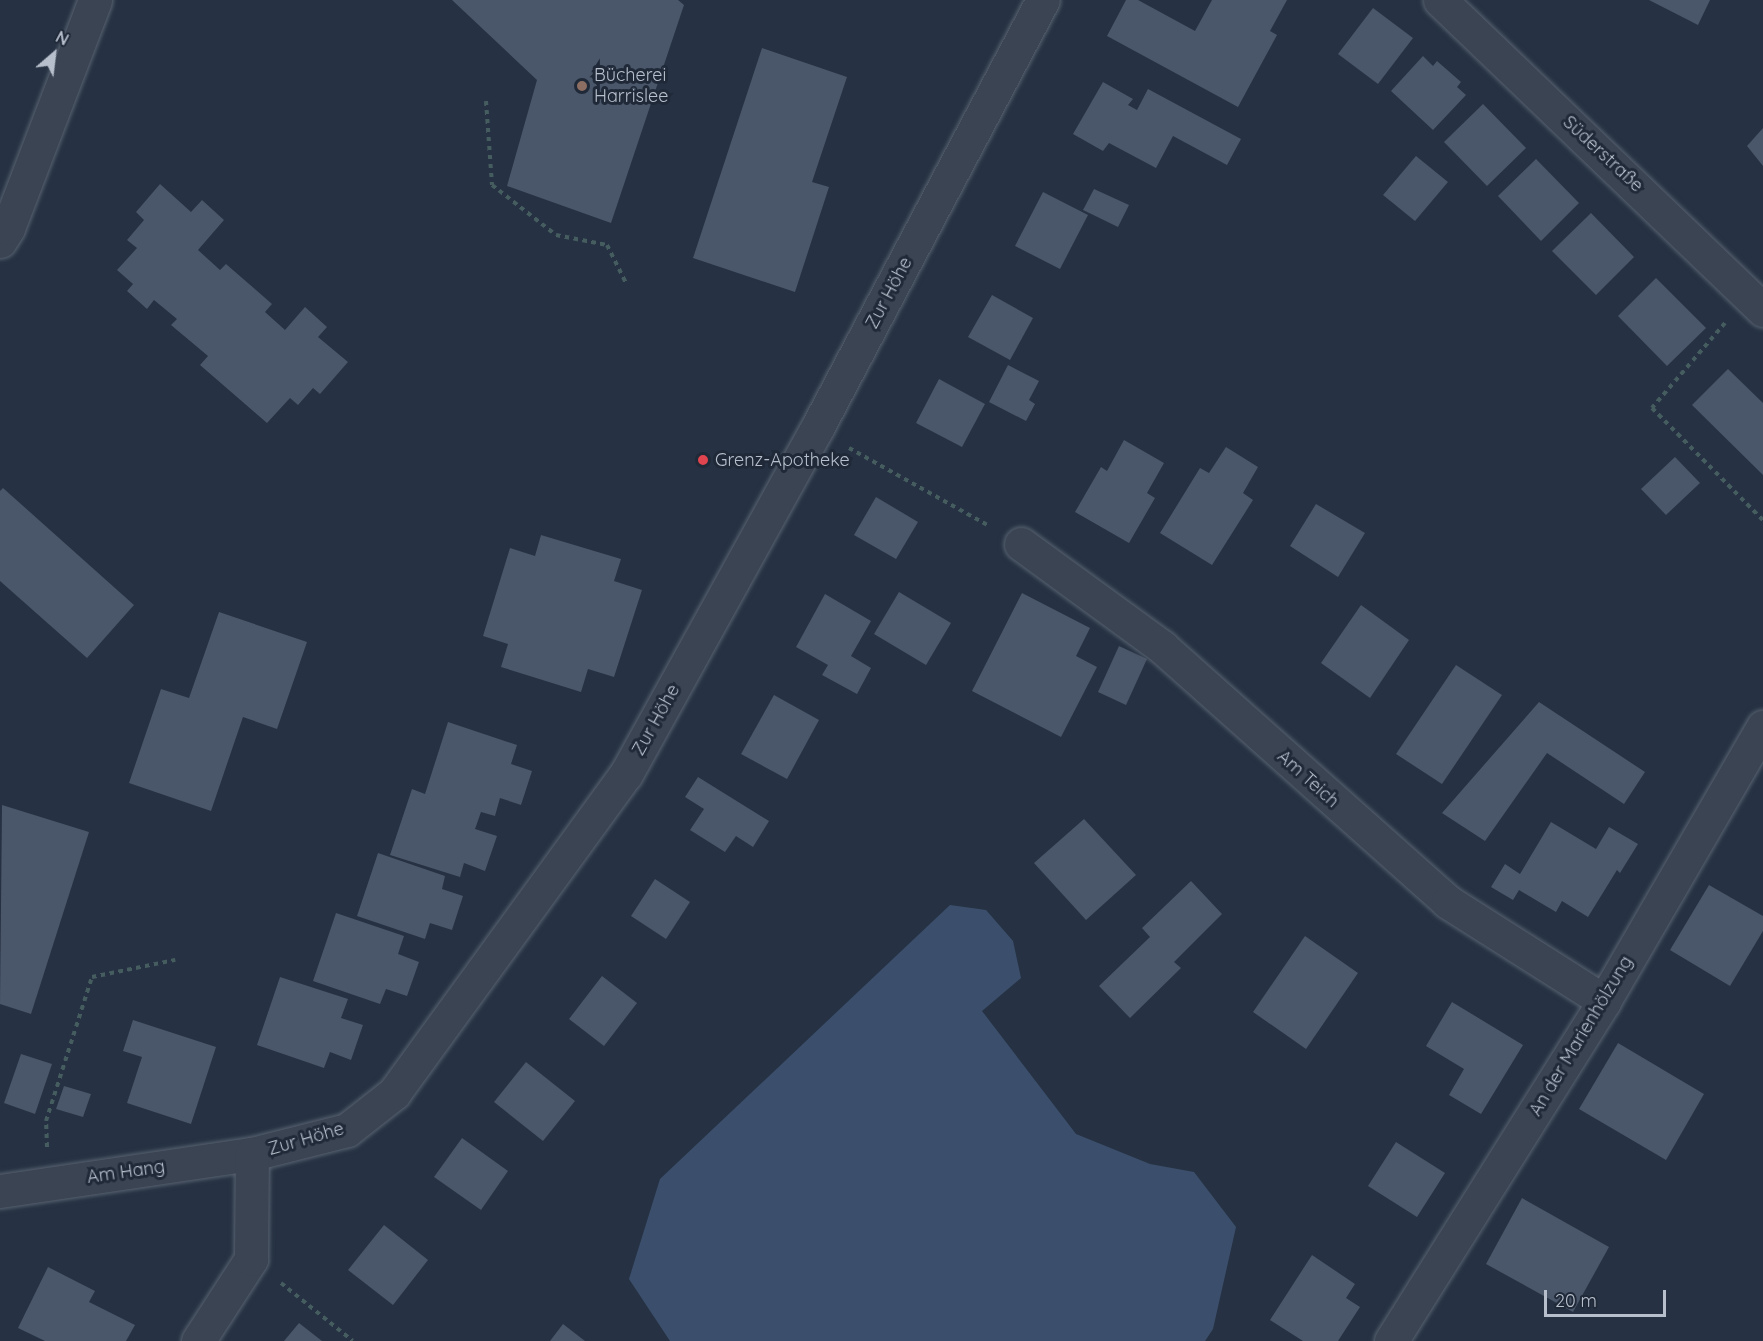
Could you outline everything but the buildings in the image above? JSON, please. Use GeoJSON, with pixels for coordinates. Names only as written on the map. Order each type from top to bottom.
{"type":"FeatureCollection","features":[{"type":"Feature","properties":{"kind":"street"},"geometry":{"type":"LineString","coordinates":[[0,241],[8,228],[94,0]]}},
{"type":"Feature","properties":{"kind":"street","name":"Zur Höhe"},"geometry":{"type":"LineString","coordinates":[[251,1259],[252,1154],[347,1130],[394,1093],[626,774],[816,430],[1043,0]]}},
{"type":"Feature","properties":{"kind":"street","name":"Süderstraße"},"geometry":{"type":"LineString","coordinates":[[1440,0],[1756,303]]}},
{"type":"Feature","properties":{"kind":"street","name":"Am Teich"},"geometry":{"type":"LineString","coordinates":[[1021,544],[1162,647],[1448,902],[1604,1001]]}},
{"type":"Feature","properties":{"kind":"street","name":"An der Marienhölzung"},"geometry":{"type":"LineString","coordinates":[[1391,1341],[1604,1001],[1763,727]]}},
{"type":"Feature","properties":{"kind":"street","name":"Am Hang"},"geometry":{"type":"LineString","coordinates":[[0,1191],[252,1154]]}},
{"type":"Feature","properties":{"kind":"street"},"geometry":{"type":"LineString","coordinates":[[198,1341],[251,1259]]}},
{"type":"Feature","properties":{"kind":"path"},"geometry":{"type":"LineString","coordinates":[[486,101],[492,184],[556,235],[607,245],[626,283]]}},
{"type":"Feature","properties":{"kind":"path"},"geometry":{"type":"LineString","coordinates":[[1756,303],[1652,408],[1763,520]]}},
{"type":"Feature","properties":{"kind":"path"},"geometry":{"type":"LineString","coordinates":[[816,430],[1021,544]]}},
{"type":"Feature","properties":{"kind":"path"},"geometry":{"type":"LineString","coordinates":[[48,1184],[46,1121],[92,977],[175,960]]}},
{"type":"Feature","properties":{"kind":"path"},"geometry":{"type":"LineString","coordinates":[[251,1259],[353,1341]]}},
{"type":"Feature","properties":{"kind":"water"},"geometry":{"type":"Polygon","coordinates":[[[950,905],[986,910],[1013,941],[1021,978],[982,1011],[1076,1134],[1150,1164],[1194,1172],[1236,1227],[1213,1329],[1205,1341],[670,1341],[629,1279],[660,1179],[950,905]]]}},
{"type":"Feature","properties":{"kind":"place","name":"Bücherei Harrislee"},"geometry":{"type":"Point","coordinates":[582,86]}},
{"type":"Feature","properties":{"kind":"place","name":"Grenz-Apotheke"},"geometry":{"type":"Point","coordinates":[703,460]}}]}
